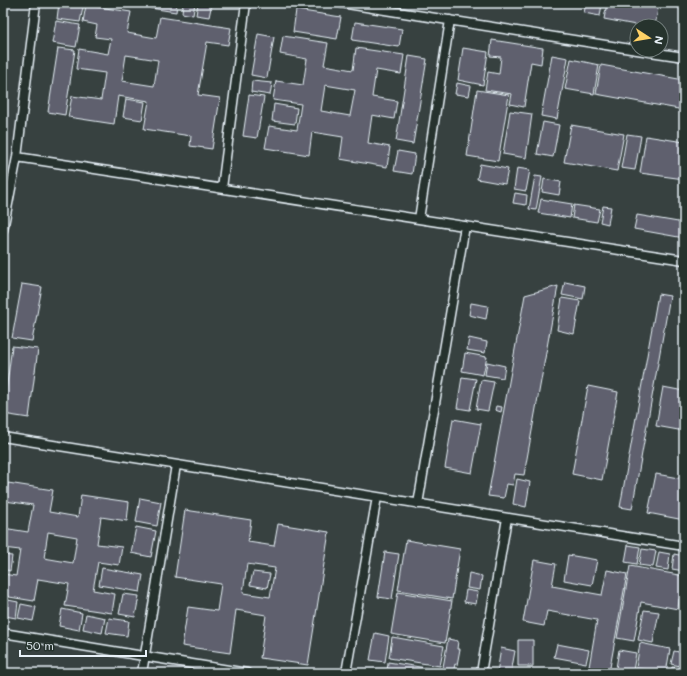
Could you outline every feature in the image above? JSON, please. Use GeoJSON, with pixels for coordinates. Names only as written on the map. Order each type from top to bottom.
{"type":"FeatureCollection","features":[{"type":"Feature","properties":{"kind":"lane"},"geometry":{"type":"LineString","coordinates":[[3,230],[17,157],[36,3]]}},
{"type":"Feature","properties":{"kind":"lane"},"geometry":{"type":"LineString","coordinates":[[222,188],[246,3]]}},
{"type":"Feature","properties":{"kind":"lane"},"geometry":{"type":"LineString","coordinates":[[341,3],[629,49]]}},
{"type":"Feature","properties":{"kind":"lane"},"geometry":{"type":"LineString","coordinates":[[419,219],[450,20]]}},
{"type":"Feature","properties":{"kind":"lane"},"geometry":{"type":"LineString","coordinates":[[669,55],[684,57]]}},
{"type":"Feature","properties":{"kind":"lane"},"geometry":{"type":"LineString","coordinates":[[17,157],[684,260]]}},
{"type":"Feature","properties":{"kind":"lane"},"geometry":{"type":"LineString","coordinates":[[418,504],[465,226]]}},
{"type":"Feature","properties":{"kind":"lane"},"geometry":{"type":"LineString","coordinates":[[3,437],[684,546]]}},
{"type":"Feature","properties":{"kind":"lane"},"geometry":{"type":"LineString","coordinates":[[142,673],[176,465]]}},
{"type":"Feature","properties":{"kind":"lane"},"geometry":{"type":"LineString","coordinates":[[346,673],[377,497]]}},
{"type":"Feature","properties":{"kind":"lane"},"geometry":{"type":"LineString","coordinates":[[481,673],[507,518]]}},
{"type":"Feature","properties":{"kind":"lane"},"geometry":{"type":"LineString","coordinates":[[3,634],[247,673]]}},
{"type":"Feature","properties":{"kind":"building"},"geometry":{"type":"Polygon","coordinates":[[[59,3],[84,3],[80,22],[57,19],[59,3]]]}},
{"type":"Feature","properties":{"kind":"building"},"geometry":{"type":"Polygon","coordinates":[[[108,3],[134,3],[133,7],[108,3]]]}},
{"type":"Feature","properties":{"kind":"building"},"geometry":{"type":"Polygon","coordinates":[[[150,3],[177,3],[176,12],[150,8],[150,3]]]}},
{"type":"Feature","properties":{"kind":"building"},"geometry":{"type":"Polygon","coordinates":[[[183,3],[195,3],[193,15],[182,13],[183,3]]]}},
{"type":"Feature","properties":{"kind":"building"},"geometry":{"type":"Polygon","coordinates":[[[198,3],[212,3],[209,17],[196,15],[198,3]]]}},
{"type":"Feature","properties":{"kind":"building"},"geometry":{"type":"Polygon","coordinates":[[[586,3],[602,4],[600,16],[584,13],[586,3]]]}},
{"type":"Feature","properties":{"kind":"building"},"geometry":{"type":"Polygon","coordinates":[[[607,3],[659,3],[656,18],[629,18],[629,24],[604,19],[607,3]]]}},
{"type":"Feature","properties":{"kind":"building"},"geometry":{"type":"Polygon","coordinates":[[[86,5],[131,12],[127,33],[156,38],[160,17],[231,28],[228,45],[207,42],[198,95],[220,98],[212,149],[190,146],[191,136],[144,129],[149,101],[118,96],[114,124],[68,117],[72,96],[101,100],[105,73],[76,69],[79,49],[108,54],[111,39],[95,37],[97,25],[83,22],[86,5]],[[126,55],[122,81],[154,86],[158,60],[126,55]]]}},
{"type":"Feature","properties":{"kind":"building"},"geometry":{"type":"Polygon","coordinates":[[[296,10],[341,17],[337,39],[293,32],[296,10]]]}},
{"type":"Feature","properties":{"kind":"building"},"geometry":{"type":"Polygon","coordinates":[[[56,21],[80,25],[76,47],[52,43],[56,21]]]}},
{"type":"Feature","properties":{"kind":"building"},"geometry":{"type":"Polygon","coordinates":[[[355,22],[402,29],[399,47],[352,40],[355,22]]]}},
{"type":"Feature","properties":{"kind":"building"},"geometry":{"type":"Polygon","coordinates":[[[258,34],[274,37],[267,78],[251,75],[258,34]]]}},
{"type":"Feature","properties":{"kind":"building"},"geometry":{"type":"Polygon","coordinates":[[[283,36],[328,43],[324,65],[353,70],[356,48],[404,55],[401,74],[376,70],[372,97],[397,101],[394,119],[372,115],[368,143],[390,147],[387,167],[340,159],[343,137],[312,132],[309,155],[265,148],[269,126],[297,130],[301,104],[273,100],[276,81],[303,85],[307,59],[280,54],[283,36]],[[325,85],[321,111],[350,116],[355,90],[325,85]]]}},
{"type":"Feature","properties":{"kind":"building"},"geometry":{"type":"Polygon","coordinates":[[[492,40],[543,48],[541,64],[531,62],[524,107],[510,104],[512,94],[485,90],[488,72],[499,74],[501,57],[490,56],[492,40]]]}},
{"type":"Feature","properties":{"kind":"building"},"geometry":{"type":"Polygon","coordinates":[[[58,48],[75,50],[65,115],[48,112],[58,48]]]}},
{"type":"Feature","properties":{"kind":"building"},"geometry":{"type":"Polygon","coordinates":[[[463,48],[488,52],[483,85],[458,80],[463,48]]]}},
{"type":"Feature","properties":{"kind":"building"},"geometry":{"type":"Polygon","coordinates":[[[552,55],[568,58],[557,119],[541,116],[552,55]]]}},
{"type":"Feature","properties":{"kind":"building"},"geometry":{"type":"Polygon","coordinates":[[[409,56],[427,59],[413,144],[396,141],[409,56]]]}},
{"type":"Feature","properties":{"kind":"building"},"geometry":{"type":"Polygon","coordinates":[[[571,59],[599,65],[594,94],[565,89],[571,59]]]}},
{"type":"Feature","properties":{"kind":"building"},"geometry":{"type":"Polygon","coordinates":[[[601,65],[684,80],[684,110],[596,94],[601,65]]]}},
{"type":"Feature","properties":{"kind":"building"},"geometry":{"type":"Polygon","coordinates":[[[252,81],[272,83],[270,95],[251,92],[252,81]]]}},
{"type":"Feature","properties":{"kind":"building"},"geometry":{"type":"Polygon","coordinates":[[[457,83],[471,86],[469,96],[455,94],[457,83]]]}},
{"type":"Feature","properties":{"kind":"building"},"geometry":{"type":"Polygon","coordinates":[[[477,90],[509,95],[498,161],[467,156],[477,90]]]}},
{"type":"Feature","properties":{"kind":"building"},"geometry":{"type":"Polygon","coordinates":[[[249,95],[264,97],[257,138],[243,136],[249,95]]]}},
{"type":"Feature","properties":{"kind":"building"},"geometry":{"type":"Polygon","coordinates":[[[126,99],[145,102],[142,120],[123,117],[126,99]]]}},
{"type":"Feature","properties":{"kind":"building"},"geometry":{"type":"Polygon","coordinates":[[[274,104],[297,108],[295,124],[272,121],[274,104]]]}},
{"type":"Feature","properties":{"kind":"building"},"geometry":{"type":"Polygon","coordinates":[[[510,111],[532,114],[526,158],[503,154],[510,111]]]}},
{"type":"Feature","properties":{"kind":"building"},"geometry":{"type":"Polygon","coordinates":[[[543,122],[559,125],[553,157],[537,154],[543,122]]]}},
{"type":"Feature","properties":{"kind":"building"},"geometry":{"type":"Polygon","coordinates":[[[571,125],[624,134],[617,171],[564,162],[571,125]]]}},
{"type":"Feature","properties":{"kind":"building"},"geometry":{"type":"Polygon","coordinates":[[[627,134],[641,136],[635,170],[621,168],[627,134]]]}},
{"type":"Feature","properties":{"kind":"building"},"geometry":{"type":"Polygon","coordinates":[[[646,136],[684,142],[684,179],[640,173],[646,136]]]}},
{"type":"Feature","properties":{"kind":"building"},"geometry":{"type":"Polygon","coordinates":[[[398,151],[415,154],[412,174],[394,171],[398,151]]]}},
{"type":"Feature","properties":{"kind":"building"},"geometry":{"type":"Polygon","coordinates":[[[480,164],[508,169],[505,184],[477,179],[480,164]]]}},
{"type":"Feature","properties":{"kind":"building"},"geometry":{"type":"Polygon","coordinates":[[[517,168],[530,170],[526,191],[514,189],[517,168]]]}},
{"type":"Feature","properties":{"kind":"building"},"geometry":{"type":"Polygon","coordinates":[[[535,176],[542,177],[536,210],[529,209],[535,176]]]}},
{"type":"Feature","properties":{"kind":"building"},"geometry":{"type":"Polygon","coordinates":[[[544,179],[561,182],[559,195],[542,192],[544,179]]]}},
{"type":"Feature","properties":{"kind":"building"},"geometry":{"type":"Polygon","coordinates":[[[515,193],[527,195],[526,205],[513,203],[515,193]]]}},
{"type":"Feature","properties":{"kind":"building"},"geometry":{"type":"Polygon","coordinates":[[[541,199],[572,204],[570,218],[538,213],[541,199]]]}},
{"type":"Feature","properties":{"kind":"building"},"geometry":{"type":"Polygon","coordinates":[[[574,205],[600,209],[597,222],[572,218],[574,205]]]}},
{"type":"Feature","properties":{"kind":"building"},"geometry":{"type":"Polygon","coordinates":[[[603,206],[611,207],[608,224],[600,222],[603,206]]]}},
{"type":"Feature","properties":{"kind":"building"},"geometry":{"type":"Polygon","coordinates":[[[637,215],[684,223],[684,238],[634,229],[637,215]]]}},
{"type":"Feature","properties":{"kind":"building"},"geometry":{"type":"Polygon","coordinates":[[[565,282],[585,286],[583,299],[562,295],[565,282]]]}},
{"type":"Feature","properties":{"kind":"building"},"geometry":{"type":"Polygon","coordinates":[[[22,284],[42,287],[32,341],[12,338],[22,284]]]}},
{"type":"Feature","properties":{"kind":"building"},"geometry":{"type":"Polygon","coordinates":[[[558,286],[524,475],[515,474],[513,485],[507,484],[504,498],[488,496],[525,295],[558,286]]]}},
{"type":"Feature","properties":{"kind":"building"},"geometry":{"type":"Polygon","coordinates":[[[658,294],[670,296],[632,509],[620,507],[658,294]]]}},
{"type":"Feature","properties":{"kind":"building"},"geometry":{"type":"Polygon","coordinates":[[[562,298],[580,301],[574,334],[557,330],[562,298]]]}},
{"type":"Feature","properties":{"kind":"building"},"geometry":{"type":"Polygon","coordinates":[[[471,303],[488,306],[486,319],[469,315],[471,303]]]}},
{"type":"Feature","properties":{"kind":"building"},"geometry":{"type":"Polygon","coordinates":[[[469,338],[487,342],[485,353],[467,350],[469,338]]]}},
{"type":"Feature","properties":{"kind":"building"},"geometry":{"type":"Polygon","coordinates":[[[12,346],[38,349],[29,418],[3,414],[12,346]]]}},
{"type":"Feature","properties":{"kind":"building"},"geometry":{"type":"Polygon","coordinates":[[[465,353],[487,357],[483,375],[462,371],[465,353]]]}},
{"type":"Feature","properties":{"kind":"building"},"geometry":{"type":"Polygon","coordinates":[[[487,362],[505,366],[503,378],[485,375],[487,362]]]}},
{"type":"Feature","properties":{"kind":"building"},"geometry":{"type":"Polygon","coordinates":[[[462,377],[476,379],[470,410],[457,408],[462,377]]]}},
{"type":"Feature","properties":{"kind":"building"},"geometry":{"type":"Polygon","coordinates":[[[481,380],[494,382],[488,411],[476,409],[481,380]]]}},
{"type":"Feature","properties":{"kind":"building"},"geometry":{"type":"Polygon","coordinates":[[[588,386],[618,392],[602,480],[572,474],[588,386]]]}},
{"type":"Feature","properties":{"kind":"building"},"geometry":{"type":"Polygon","coordinates":[[[663,387],[684,391],[684,431],[656,426],[663,387]]]}},
{"type":"Feature","properties":{"kind":"building"},"geometry":{"type":"Polygon","coordinates":[[[496,406],[502,407],[501,412],[495,410],[496,406]]]}},
{"type":"Feature","properties":{"kind":"building"},"geometry":{"type":"Polygon","coordinates":[[[453,419],[481,424],[472,473],[445,468],[453,419]]]}},
{"type":"Feature","properties":{"kind":"building"},"geometry":{"type":"Polygon","coordinates":[[[656,474],[684,479],[684,520],[648,513],[656,474]]]}},
{"type":"Feature","properties":{"kind":"building"},"geometry":{"type":"Polygon","coordinates":[[[517,479],[530,482],[526,507],[513,504],[517,479]]]}},
{"type":"Feature","properties":{"kind":"building"},"geometry":{"type":"Polygon","coordinates":[[[8,483],[53,490],[49,512],[78,517],[81,495],[129,502],[127,521],[101,517],[97,544],[122,547],[119,565],[98,562],[93,590],[115,594],[112,613],[65,606],[69,584],[38,579],[34,601],[3,596],[3,574],[16,576],[20,550],[3,548],[3,528],[28,532],[33,505],[5,501],[8,483]],[[48,532],[44,558],[73,563],[77,537],[48,532]]]}},
{"type":"Feature","properties":{"kind":"building"},"geometry":{"type":"Polygon","coordinates":[[[140,498],[161,502],[157,526],[136,522],[140,498]]]}},
{"type":"Feature","properties":{"kind":"building"},"geometry":{"type":"Polygon","coordinates":[[[185,510],[251,520],[248,542],[274,546],[278,524],[329,532],[308,665],[260,658],[266,615],[236,610],[230,653],[182,646],[188,607],[217,611],[221,584],[175,577],[185,510]],[[247,564],[243,593],[270,597],[275,568],[247,564]]]}},
{"type":"Feature","properties":{"kind":"building"},"geometry":{"type":"Polygon","coordinates":[[[136,527],[156,531],[151,557],[131,553],[136,527]]]}},
{"type":"Feature","properties":{"kind":"building"},"geometry":{"type":"Polygon","coordinates":[[[406,540],[460,549],[452,599],[398,590],[406,540]]]}},
{"type":"Feature","properties":{"kind":"building"},"geometry":{"type":"Polygon","coordinates":[[[628,545],[640,547],[637,564],[625,562],[628,545]]]}},
{"type":"Feature","properties":{"kind":"building"},"geometry":{"type":"Polygon","coordinates":[[[642,549],[656,551],[653,567],[639,565],[642,549]]]}},
{"type":"Feature","properties":{"kind":"building"},"geometry":{"type":"Polygon","coordinates":[[[385,552],[399,554],[392,599],[378,597],[385,552]]]}},
{"type":"Feature","properties":{"kind":"building"},"geometry":{"type":"Polygon","coordinates":[[[659,552],[670,554],[668,570],[656,568],[659,552]]]}},
{"type":"Feature","properties":{"kind":"building"},"geometry":{"type":"Polygon","coordinates":[[[674,554],[684,556],[684,571],[672,569],[674,554]]]}},
{"type":"Feature","properties":{"kind":"building"},"geometry":{"type":"Polygon","coordinates":[[[3,555],[12,556],[10,571],[3,569],[3,555]]]}},
{"type":"Feature","properties":{"kind":"building"},"geometry":{"type":"Polygon","coordinates":[[[568,555],[597,560],[592,585],[564,580],[568,555]]]}},
{"type":"Feature","properties":{"kind":"building"},"geometry":{"type":"Polygon","coordinates":[[[534,560],[556,564],[552,586],[602,595],[607,570],[627,574],[609,673],[588,673],[597,620],[547,611],[544,626],[523,622],[534,560]]]}},
{"type":"Feature","properties":{"kind":"building"},"geometry":{"type":"Polygon","coordinates":[[[630,566],[684,576],[682,586],[684,586],[684,600],[679,599],[678,609],[641,602],[634,641],[617,638],[630,566]]]}},
{"type":"Feature","properties":{"kind":"building"},"geometry":{"type":"Polygon","coordinates":[[[102,568],[143,575],[140,592],[99,585],[102,568]]]}},
{"type":"Feature","properties":{"kind":"building"},"geometry":{"type":"Polygon","coordinates":[[[253,572],[270,574],[267,588],[250,585],[253,572]]]}},
{"type":"Feature","properties":{"kind":"building"},"geometry":{"type":"Polygon","coordinates":[[[469,573],[482,576],[480,590],[467,588],[469,573]]]}},
{"type":"Feature","properties":{"kind":"building"},"geometry":{"type":"Polygon","coordinates":[[[466,590],[478,592],[476,604],[464,602],[466,590]]]}},
{"type":"Feature","properties":{"kind":"building"},"geometry":{"type":"Polygon","coordinates":[[[398,592],[452,601],[445,643],[391,634],[398,592]]]}},
{"type":"Feature","properties":{"kind":"building"},"geometry":{"type":"Polygon","coordinates":[[[123,594],[139,596],[135,617],[119,614],[123,594]]]}},
{"type":"Feature","properties":{"kind":"building"},"geometry":{"type":"Polygon","coordinates":[[[8,600],[18,602],[16,618],[5,616],[8,600]]]}},
{"type":"Feature","properties":{"kind":"building"},"geometry":{"type":"Polygon","coordinates":[[[21,604],[36,607],[33,621],[18,618],[21,604]]]}},
{"type":"Feature","properties":{"kind":"building"},"geometry":{"type":"Polygon","coordinates":[[[62,609],[82,613],[79,630],[59,626],[62,609]]]}},
{"type":"Feature","properties":{"kind":"building"},"geometry":{"type":"Polygon","coordinates":[[[644,610],[659,612],[653,643],[638,640],[644,610]]]}},
{"type":"Feature","properties":{"kind":"building"},"geometry":{"type":"Polygon","coordinates":[[[86,614],[105,618],[102,633],[83,629],[86,614]]]}},
{"type":"Feature","properties":{"kind":"building"},"geometry":{"type":"Polygon","coordinates":[[[109,618],[129,621],[127,636],[106,633],[109,618]]]}},
{"type":"Feature","properties":{"kind":"building"},"geometry":{"type":"Polygon","coordinates":[[[375,633],[389,636],[385,662],[370,660],[375,633]]]}},
{"type":"Feature","properties":{"kind":"building"},"geometry":{"type":"Polygon","coordinates":[[[392,637],[444,646],[440,666],[389,658],[392,637]]]}},
{"type":"Feature","properties":{"kind":"building"},"geometry":{"type":"Polygon","coordinates":[[[448,639],[458,641],[457,649],[460,649],[457,665],[455,664],[453,673],[442,673],[448,639]]]}},
{"type":"Feature","properties":{"kind":"building"},"geometry":{"type":"Polygon","coordinates":[[[518,640],[533,640],[533,666],[518,666],[518,640]]]}},
{"type":"Feature","properties":{"kind":"building"},"geometry":{"type":"Polygon","coordinates":[[[640,643],[670,649],[666,673],[636,668],[640,643]]]}},
{"type":"Feature","properties":{"kind":"building"},"geometry":{"type":"Polygon","coordinates":[[[557,644],[589,650],[586,663],[554,657],[557,644]]]}},
{"type":"Feature","properties":{"kind":"building"},"geometry":{"type":"Polygon","coordinates":[[[501,648],[515,651],[511,673],[497,673],[501,648]]]}},
{"type":"Feature","properties":{"kind":"building"},"geometry":{"type":"Polygon","coordinates":[[[619,650],[636,653],[633,671],[616,668],[619,650]]]}},
{"type":"Feature","properties":{"kind":"building"},"geometry":{"type":"Polygon","coordinates":[[[674,651],[684,653],[684,667],[671,664],[674,651]]]}},
{"type":"Feature","properties":{"kind":"building"},"geometry":{"type":"Polygon","coordinates":[[[388,662],[439,670],[438,673],[387,673],[388,662]]]}},
{"type":"Feature","properties":{"kind":"building"},"geometry":{"type":"Polygon","coordinates":[[[672,667],[684,669],[684,673],[671,673],[672,667]]]}}]}
